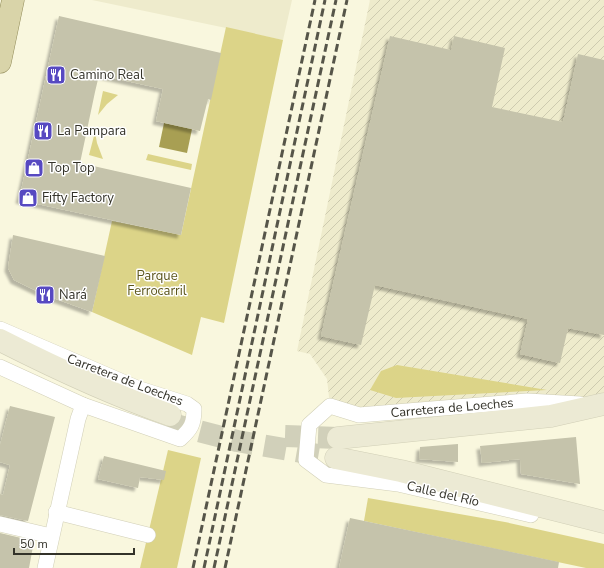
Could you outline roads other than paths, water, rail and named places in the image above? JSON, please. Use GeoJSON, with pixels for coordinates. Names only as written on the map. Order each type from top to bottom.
{"type":"FeatureCollection","features":[{"type":"Feature","properties":{"kind":"main road"},"geometry":{"type":"LineString","coordinates":[[0,62],[13,0]]}},
{"type":"Feature","properties":{"kind":"street","name":"Carretera de Loeches"},"geometry":{"type":"LineString","coordinates":[[0,329],[137,388],[187,404],[194,410],[194,422],[190,430],[180,439],[83,405],[0,367]]}},
{"type":"Feature","properties":{"kind":"street","name":"Carretera de Loeches"},"geometry":{"type":"LineString","coordinates":[[0,340],[89,383],[169,419],[89,394],[0,355]]}},
{"type":"Feature","properties":{"kind":"street","name":"Carretera de Loeches"},"geometry":{"type":"LineString","coordinates":[[307,440],[309,425],[330,406],[359,415],[527,401],[600,404]]}},
{"type":"Feature","properties":{"kind":"street","name":"Carretera de Loeches"},"geometry":{"type":"LineString","coordinates":[[337,448],[551,416],[600,404]]}},
{"type":"Feature","properties":{"kind":"street"},"geometry":{"type":"LineString","coordinates":[[45,568],[56,512],[78,419],[83,405]]}},
{"type":"Feature","properties":{"kind":"street","name":"Calle del Río"},"geometry":{"type":"LineString","coordinates":[[307,440],[306,460],[326,475],[398,484],[539,516],[604,523]]}},
{"type":"Feature","properties":{"kind":"street","name":"Calle del Río"},"geometry":{"type":"LineString","coordinates":[[337,448],[401,471],[604,523]]}},
{"type":"Feature","properties":{"kind":"street"},"geometry":{"type":"LineString","coordinates":[[56,512],[148,535]]}},
{"type":"Feature","properties":{"kind":"street"},"geometry":{"type":"LineString","coordinates":[[0,524],[51,536]]}},
{"type":"Feature","properties":{"kind":"tunnel"},"geometry":{"type":"LineString","coordinates":[[168,423],[237,441],[336,458]]}},
{"type":"Feature","properties":{"kind":"tunnel"},"geometry":{"type":"LineString","coordinates":[[285,436],[338,438]]}},
{"type":"Feature","properties":{"kind":"railway"},"geometry":{"type":"LineString","coordinates":[[193,568],[315,0]]}},
{"type":"Feature","properties":{"kind":"railway"},"geometry":{"type":"LineString","coordinates":[[204,568],[325,0]]}},
{"type":"Feature","properties":{"kind":"railway"},"geometry":{"type":"LineString","coordinates":[[214,568],[336,0]]}},
{"type":"Feature","properties":{"kind":"railway"},"geometry":{"type":"LineString","coordinates":[[225,568],[347,0]]}},
{"type":"Feature","properties":{"kind":"place","name":"Camino Real"},"geometry":{"type":"Point","coordinates":[56,75]}},
{"type":"Feature","properties":{"kind":"place","name":"La Pampara"},"geometry":{"type":"Point","coordinates":[43,131]}},
{"type":"Feature","properties":{"kind":"place","name":"Top Top"},"geometry":{"type":"Point","coordinates":[34,168]}},
{"type":"Feature","properties":{"kind":"place","name":"Fifty Factory"},"geometry":{"type":"Point","coordinates":[28,198]}},
{"type":"Feature","properties":{"kind":"place","name":"Nará"},"geometry":{"type":"Point","coordinates":[45,295]}},
{"type":"Feature","properties":{"kind":"park label","name":"Parque Ferrocarril"},"geometry":{"type":"Point","coordinates":[157,284]}}]}
